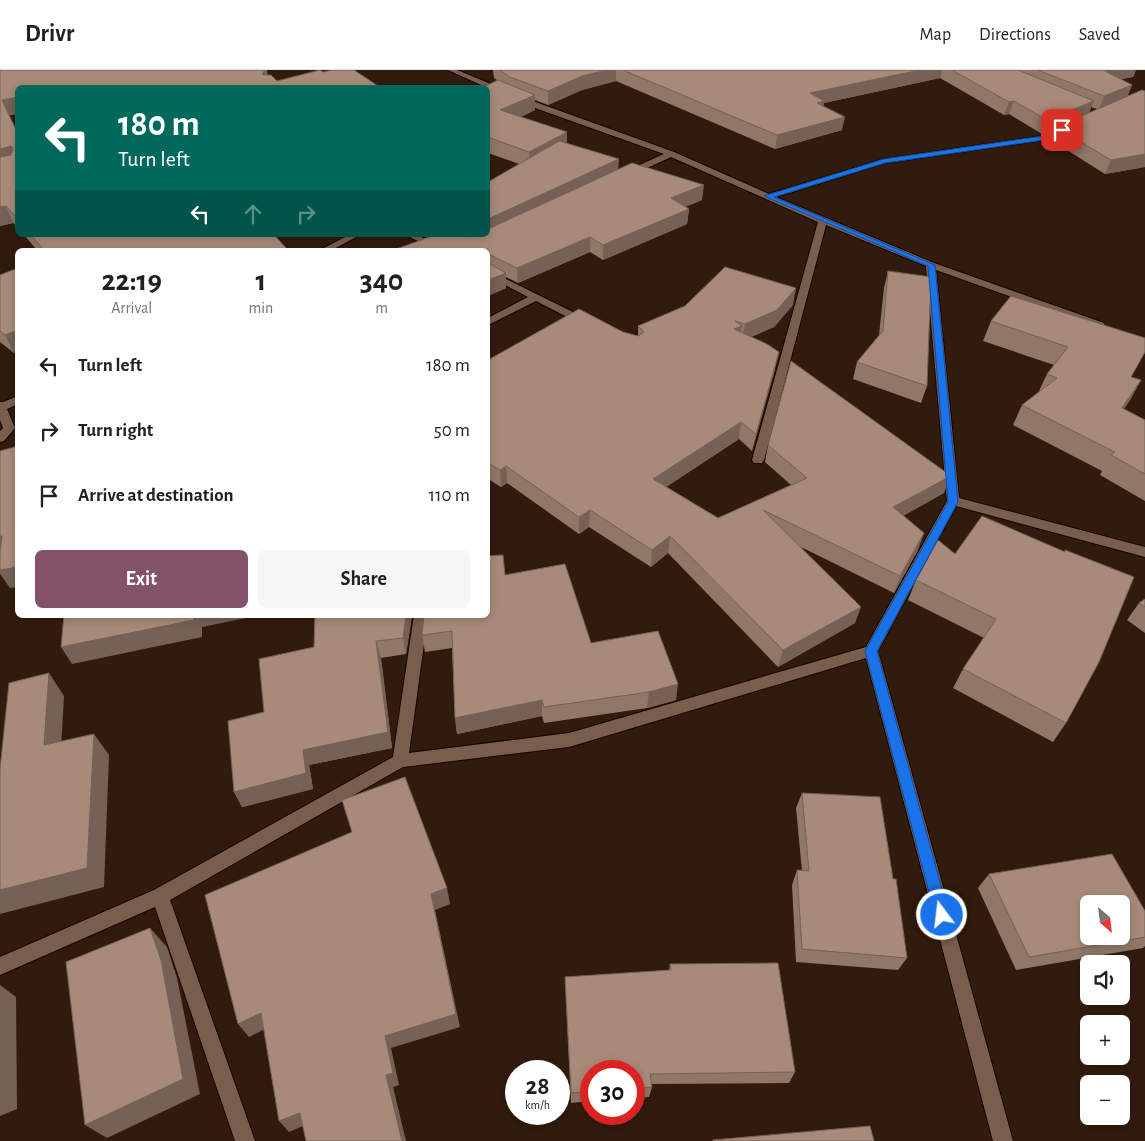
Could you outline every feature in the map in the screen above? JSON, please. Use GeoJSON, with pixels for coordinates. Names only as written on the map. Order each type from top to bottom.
{"type":"FeatureCollection","features":[{"type":"Feature","properties":{"kind":"street"},"geometry":{"type":"LineString","coordinates":[[451,70],[486,85]]}},
{"type":"Feature","properties":{"kind":"street"},"geometry":{"type":"LineString","coordinates":[[490,87],[524,101],[671,154],[823,221],[931,265],[1108,328]]}},
{"type":"Feature","properties":{"kind":"street"},"geometry":{"type":"LineString","coordinates":[[768,196],[884,161],[1044,138],[1081,123]]}},
{"type":"Feature","properties":{"kind":"street"},"geometry":{"type":"LineString","coordinates":[[617,179],[671,154]]}},
{"type":"Feature","properties":{"kind":"street"},"geometry":{"type":"LineString","coordinates":[[758,460],[823,221]]}},
{"type":"Feature","properties":{"kind":"street"},"geometry":{"type":"LineString","coordinates":[[329,248],[352,237]]}},
{"type":"Feature","properties":{"kind":"street"},"geometry":{"type":"LineString","coordinates":[[414,237],[439,248]]}},
{"type":"Feature","properties":{"kind":"street"},"geometry":{"type":"LineString","coordinates":[[931,265],[953,502],[871,651],[1003,1141]]}},
{"type":"Feature","properties":{"kind":"street"},"geometry":{"type":"LineString","coordinates":[[490,273],[594,327]]}},
{"type":"Feature","properties":{"kind":"street"},"geometry":{"type":"LineString","coordinates":[[490,321],[536,297]]}},
{"type":"Feature","properties":{"kind":"street"},"geometry":{"type":"LineString","coordinates":[[0,438],[9,428],[1,406],[15,400]]}},
{"type":"Feature","properties":{"kind":"street"},"geometry":{"type":"LineString","coordinates":[[953,502],[1145,552]]}},
{"type":"Feature","properties":{"kind":"street"},"geometry":{"type":"LineString","coordinates":[[400,761],[421,618]]}},
{"type":"Feature","properties":{"kind":"street"},"geometry":{"type":"LineString","coordinates":[[0,966],[160,896],[400,761],[569,740],[871,651]]}},
{"type":"Feature","properties":{"kind":"street"},"geometry":{"type":"LineString","coordinates":[[160,896],[246,1141]]}},
{"type":"Feature","properties":{"kind":"building"},"geometry":{"type":"Polygon","coordinates":[[[0,70],[266,70],[263,72],[263,75],[271,75],[277,81],[320,70],[323,72],[354,70],[376,85],[15,85],[15,98],[2,100],[15,128],[15,216],[6,206],[0,207],[0,157],[11,155],[13,148],[11,146],[0,149],[0,70]]]}},
{"type":"Feature","properties":{"kind":"building"},"geometry":{"type":"Polygon","coordinates":[[[500,70],[607,70],[582,76],[548,91],[510,77],[500,70]]]}},
{"type":"Feature","properties":{"kind":"building"},"geometry":{"type":"Polygon","coordinates":[[[623,70],[920,70],[810,93],[824,101],[817,103],[845,117],[777,135],[623,70]]]}},
{"type":"Feature","properties":{"kind":"building"},"geometry":{"type":"Polygon","coordinates":[[[952,70],[1018,70],[1094,101],[1047,120],[1014,101],[1009,102],[952,70]]]}},
{"type":"Feature","properties":{"kind":"building"},"geometry":{"type":"Polygon","coordinates":[[[1038,70],[1103,70],[1132,85],[1104,96],[1038,70]]]}},
{"type":"Feature","properties":{"kind":"building"},"geometry":{"type":"Polygon","coordinates":[[[498,80],[535,95],[500,110],[567,132],[529,152],[490,138],[490,85],[487,85],[498,80]]]}},
{"type":"Feature","properties":{"kind":"building"},"geometry":{"type":"Polygon","coordinates":[[[1142,90],[1145,91],[1145,154],[1111,160],[1056,127],[1142,90]]]}},
{"type":"Feature","properties":{"kind":"building"},"geometry":{"type":"Polygon","coordinates":[[[559,141],[619,159],[490,218],[490,181],[559,141]]]}},
{"type":"Feature","properties":{"kind":"building"},"geometry":{"type":"Polygon","coordinates":[[[632,163],[704,185],[671,198],[689,209],[603,245],[590,237],[517,268],[490,255],[490,248],[399,248],[429,237],[490,237],[490,228],[632,163]]]}},
{"type":"Feature","properties":{"kind":"building"},"geometry":{"type":"Polygon","coordinates":[[[33,237],[276,237],[286,248],[42,248],[33,237]]]}},
{"type":"Feature","properties":{"kind":"building"},"geometry":{"type":"Polygon","coordinates":[[[490,264],[506,273],[490,279],[490,264]]]}},
{"type":"Feature","properties":{"kind":"building"},"geometry":{"type":"Polygon","coordinates":[[[725,267],[796,288],[777,310],[745,324],[735,321],[742,326],[734,329],[767,344],[779,352],[756,434],[741,422],[653,479],[718,518],[807,478],[768,445],[791,361],[951,476],[893,507],[924,533],[900,576],[763,510],[861,607],[783,650],[670,536],[652,550],[590,510],[579,517],[506,466],[500,470],[490,464],[490,359],[579,309],[623,332],[638,336],[644,332],[638,326],[685,306],[725,267]]]}},
{"type":"Feature","properties":{"kind":"building"},"geometry":{"type":"Polygon","coordinates":[[[15,269],[15,331],[5,335],[0,331],[0,275],[15,269]]]}},
{"type":"Feature","properties":{"kind":"building"},"geometry":{"type":"Polygon","coordinates":[[[888,271],[931,277],[927,386],[857,362],[883,331],[888,271]]]}},
{"type":"Feature","properties":{"kind":"building"},"geometry":{"type":"Polygon","coordinates":[[[1011,296],[1145,338],[1145,352],[1131,377],[1141,380],[1122,408],[1145,420],[1145,474],[1111,455],[1115,452],[1022,405],[1057,378],[1047,374],[1068,347],[991,321],[1011,296]]]}},
{"type":"Feature","properties":{"kind":"building"},"geometry":{"type":"Polygon","coordinates":[[[15,447],[15,568],[0,570],[2,536],[0,536],[0,451],[15,447]]]}},
{"type":"Feature","properties":{"kind":"building"},"geometry":{"type":"Polygon","coordinates":[[[982,516],[1065,552],[1065,550],[1134,577],[1099,662],[1066,723],[963,669],[996,619],[916,580],[938,540],[955,554],[982,516]]]}},
{"type":"Feature","properties":{"kind":"building"},"geometry":{"type":"Polygon","coordinates":[[[503,555],[505,575],[565,564],[591,643],[658,631],[678,684],[649,692],[544,707],[542,700],[455,718],[452,631],[422,635],[424,618],[490,618],[490,556],[503,555]]]}},
{"type":"Feature","properties":{"kind":"building"},"geometry":{"type":"Polygon","coordinates":[[[1145,599],[1145,607],[1139,603],[1145,599]]]}},
{"type":"Feature","properties":{"kind":"building"},"geometry":{"type":"Polygon","coordinates":[[[64,618],[194,618],[194,620],[61,647],[64,618]]]}},
{"type":"Feature","properties":{"kind":"building"},"geometry":{"type":"Polygon","coordinates":[[[315,618],[406,618],[403,638],[376,641],[388,732],[303,750],[306,773],[234,792],[228,721],[264,712],[259,659],[314,647],[315,618]]]}},
{"type":"Feature","properties":{"kind":"building"},"geometry":{"type":"Polygon","coordinates":[[[49,673],[44,745],[94,734],[87,868],[0,890],[0,769],[9,683],[49,673]]]}},
{"type":"Feature","properties":{"kind":"building"},"geometry":{"type":"Polygon","coordinates":[[[405,777],[447,888],[431,894],[456,1014],[385,1036],[393,1073],[386,1075],[402,1141],[306,1141],[300,1113],[279,1121],[261,1013],[238,1024],[205,895],[352,832],[342,800],[405,777]]]}},
{"type":"Feature","properties":{"kind":"building"},"geometry":{"type":"Polygon","coordinates":[[[802,793],[880,797],[893,879],[896,879],[907,958],[802,949],[797,870],[809,871],[802,793]]]}},
{"type":"Feature","properties":{"kind":"building"},"geometry":{"type":"Polygon","coordinates":[[[1112,854],[1145,911],[1145,937],[1130,940],[1130,895],[1080,895],[1080,945],[1099,945],[1029,957],[989,874],[1112,854]]]}},
{"type":"Feature","properties":{"kind":"building"},"geometry":{"type":"Polygon","coordinates":[[[150,928],[161,960],[183,1079],[85,1125],[66,962],[150,928]]]}},
{"type":"Feature","properties":{"kind":"building"},"geometry":{"type":"Polygon","coordinates":[[[778,963],[795,1072],[650,1074],[652,1087],[645,1088],[645,1060],[580,1060],[580,1093],[571,1093],[565,977],[671,970],[670,964],[778,963]]]}},
{"type":"Feature","properties":{"kind":"building"},"geometry":{"type":"Polygon","coordinates":[[[870,1126],[874,1141],[713,1141],[713,1140],[870,1126]]]}},
{"type":"Feature","properties":{"kind":"route"},"geometry":{"type":"LineString","coordinates":[[942,915],[871,651],[953,502],[931,265],[823,221],[768,196],[884,161],[1044,138],[1062,130]]}}]}
